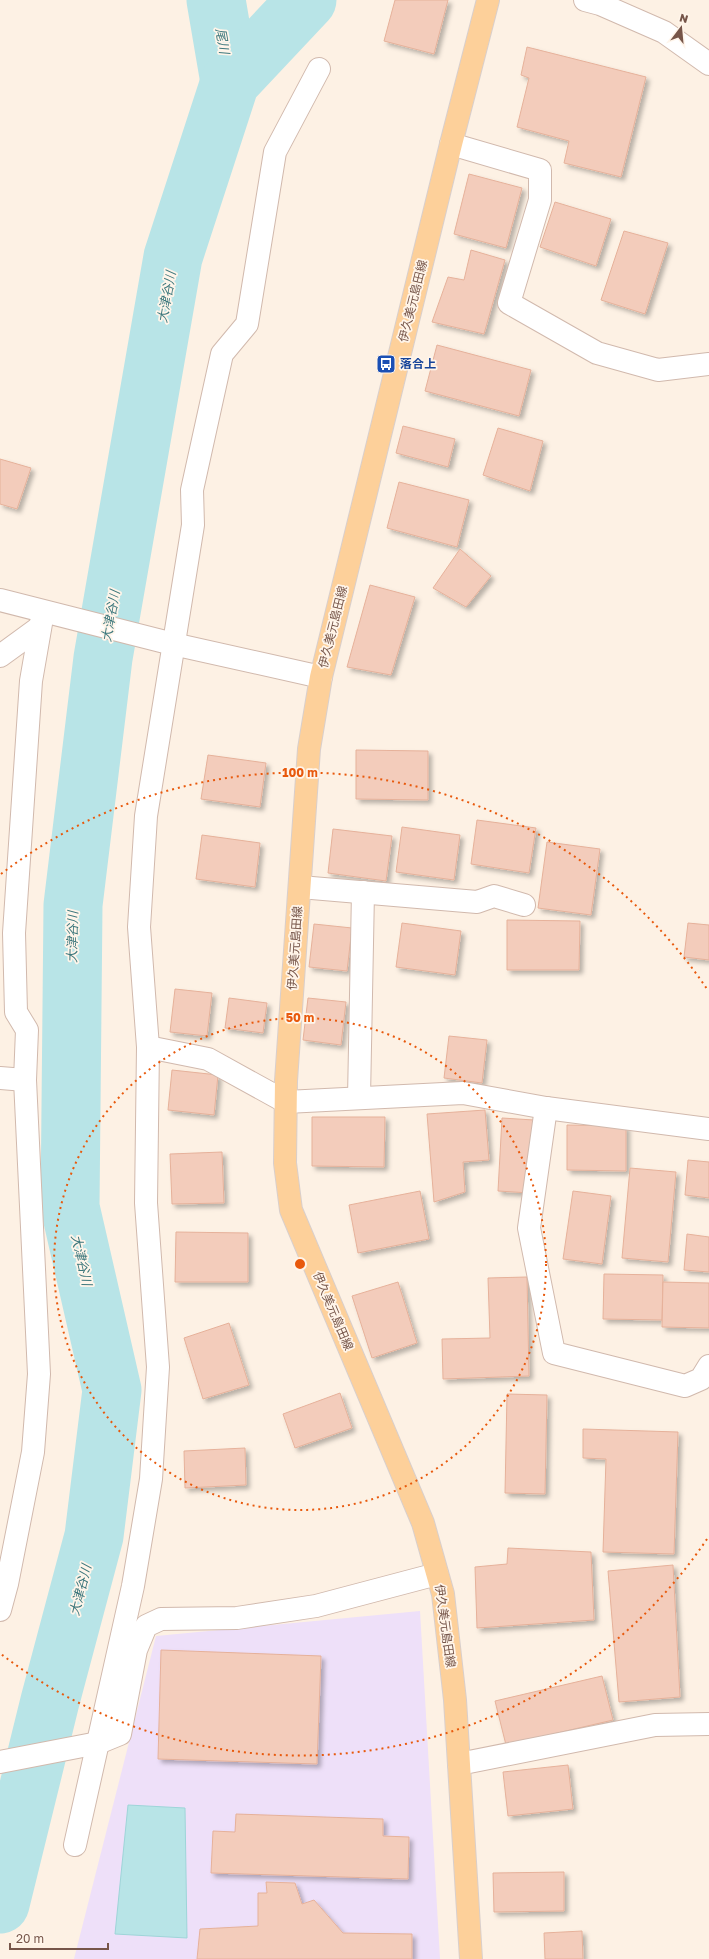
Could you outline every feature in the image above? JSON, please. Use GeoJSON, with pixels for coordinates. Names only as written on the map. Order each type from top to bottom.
{"type":"FeatureCollection","features":[{"type":"Feature","properties":{"kind":"main road","name":"伊久美元島田線"},"geometry":{"type":"LineString","coordinates":[[471,1959],[455,1700],[443,1594],[423,1523],[291,1210],[285,1163],[286,1102],[309,749],[320,678],[451,144],[488,0]]}},
{"type":"Feature","properties":{"kind":"street"},"geometry":{"type":"LineString","coordinates":[[585,0],[600,4],[664,32],[709,64]]}},
{"type":"Feature","properties":{"kind":"street"},"geometry":{"type":"LineString","coordinates":[[75,1845],[133,1586],[151,1479],[158,1366],[146,1203],[148,1048],[139,926],[145,831],[173,644],[193,525],[192,490],[222,354],[247,324],[275,152],[319,69]]}},
{"type":"Feature","properties":{"kind":"street"},"geometry":{"type":"LineString","coordinates":[[451,144],[540,170],[540,200],[509,303],[597,352],[658,370],[709,364]]}},
{"type":"Feature","properties":{"kind":"street"},"geometry":{"type":"LineString","coordinates":[[0,600],[46,618],[173,644],[320,678]]}},
{"type":"Feature","properties":{"kind":"street"},"geometry":{"type":"LineString","coordinates":[[0,656],[46,618]]}},
{"type":"Feature","properties":{"kind":"street"},"geometry":{"type":"LineString","coordinates":[[0,1610],[4,1580],[32,1452],[39,1374],[25,1080],[27,1030],[16,1012],[14,933],[31,681],[46,618]]}},
{"type":"Feature","properties":{"kind":"street"},"geometry":{"type":"LineString","coordinates":[[300,887],[477,902],[494,896],[524,905]]}},
{"type":"Feature","properties":{"kind":"street"},"geometry":{"type":"LineString","coordinates":[[359,1098],[363,892]]}},
{"type":"Feature","properties":{"kind":"street"},"geometry":{"type":"LineString","coordinates":[[148,1048],[208,1059],[286,1102],[464,1093],[546,1108],[709,1129]]}},
{"type":"Feature","properties":{"kind":"street"},"geometry":{"type":"LineString","coordinates":[[0,1078],[25,1080]]}},
{"type":"Feature","properties":{"kind":"street"},"geometry":{"type":"LineString","coordinates":[[546,1108],[528,1228],[554,1353],[685,1386],[700,1379],[709,1366]]}},
{"type":"Feature","properties":{"kind":"street"},"geometry":{"type":"LineString","coordinates":[[0,1762],[98,1743],[120,1734],[136,1650],[146,1626],[161,1619],[237,1618],[316,1606],[437,1574]]}},
{"type":"Feature","properties":{"kind":"street"},"geometry":{"type":"LineString","coordinates":[[459,1764],[655,1725],[709,1724]]}},
{"type":"Feature","properties":{"kind":"shaded area"},"geometry":{"type":"Polygon","coordinates":[[[420,1611],[440,1959],[74,1959],[156,1636],[420,1611]]]}},
{"type":"Feature","properties":{"kind":"water"},"geometry":{"type":"Polygon","coordinates":[[[128,1805],[185,1808],[187,1938],[115,1934],[128,1805]]]}},
{"type":"Feature","properties":{"kind":"building"},"geometry":{"type":"Polygon","coordinates":[[[395,0],[448,0],[434,54],[384,41],[395,0]]]}},
{"type":"Feature","properties":{"kind":"building"},"geometry":{"type":"Polygon","coordinates":[[[527,47],[646,77],[621,177],[564,163],[569,141],[517,127],[529,78],[521,75],[527,47]]]}},
{"type":"Feature","properties":{"kind":"building"},"geometry":{"type":"Polygon","coordinates":[[[469,174],[522,188],[506,248],[454,234],[469,174]]]}},
{"type":"Feature","properties":{"kind":"building"},"geometry":{"type":"Polygon","coordinates":[[[555,202],[611,219],[596,266],[540,247],[555,202]]]}},
{"type":"Feature","properties":{"kind":"building"},"geometry":{"type":"Polygon","coordinates":[[[624,231],[668,243],[645,314],[601,300],[624,231]]]}},
{"type":"Feature","properties":{"kind":"building"},"geometry":{"type":"Polygon","coordinates":[[[471,250],[505,260],[484,334],[432,322],[448,277],[464,280],[471,250]]]}},
{"type":"Feature","properties":{"kind":"building"},"geometry":{"type":"Polygon","coordinates":[[[437,345],[531,370],[519,416],[425,391],[437,345]]]}},
{"type":"Feature","properties":{"kind":"building"},"geometry":{"type":"Polygon","coordinates":[[[403,426],[455,439],[448,467],[396,453],[403,426]]]}},
{"type":"Feature","properties":{"kind":"building"},"geometry":{"type":"Polygon","coordinates":[[[498,428],[543,441],[530,491],[483,475],[498,428]]]}},
{"type":"Feature","properties":{"kind":"building"},"geometry":{"type":"Polygon","coordinates":[[[0,459],[31,468],[17,509],[0,504],[0,459]]]}},
{"type":"Feature","properties":{"kind":"building"},"geometry":{"type":"Polygon","coordinates":[[[399,482],[469,500],[457,547],[387,528],[399,482]]]}},
{"type":"Feature","properties":{"kind":"building"},"geometry":{"type":"Polygon","coordinates":[[[460,549],[491,576],[466,607],[433,588],[460,549]]]}},
{"type":"Feature","properties":{"kind":"building"},"geometry":{"type":"Polygon","coordinates":[[[370,585],[415,597],[391,675],[347,667],[370,585]]]}},
{"type":"Feature","properties":{"kind":"building"},"geometry":{"type":"Polygon","coordinates":[[[356,750],[428,751],[428,800],[356,799],[356,750]]]}},
{"type":"Feature","properties":{"kind":"building"},"geometry":{"type":"Polygon","coordinates":[[[208,755],[266,763],[260,807],[201,799],[208,755]]]}},
{"type":"Feature","properties":{"kind":"building"},"geometry":{"type":"Polygon","coordinates":[[[477,820],[536,828],[529,873],[471,864],[477,820]]]}},
{"type":"Feature","properties":{"kind":"building"},"geometry":{"type":"Polygon","coordinates":[[[402,827],[460,835],[454,880],[396,872],[402,827]]]}},
{"type":"Feature","properties":{"kind":"building"},"geometry":{"type":"Polygon","coordinates":[[[333,829],[392,836],[386,881],[328,873],[333,829]]]}},
{"type":"Feature","properties":{"kind":"building"},"geometry":{"type":"Polygon","coordinates":[[[202,835],[260,843],[255,887],[196,879],[202,835]]]}},
{"type":"Feature","properties":{"kind":"building"},"geometry":{"type":"Polygon","coordinates":[[[547,842],[600,849],[591,915],[538,908],[547,842]]]}},
{"type":"Feature","properties":{"kind":"building"},"geometry":{"type":"Polygon","coordinates":[[[507,920],[580,921],[579,970],[507,970],[507,920]]]}},
{"type":"Feature","properties":{"kind":"building"},"geometry":{"type":"Polygon","coordinates":[[[402,923],[461,931],[455,975],[396,967],[402,923]]]}},
{"type":"Feature","properties":{"kind":"building"},"geometry":{"type":"Polygon","coordinates":[[[688,923],[709,925],[709,960],[684,957],[688,923]]]}},
{"type":"Feature","properties":{"kind":"building"},"geometry":{"type":"Polygon","coordinates":[[[314,924],[352,928],[347,971],[309,967],[314,924]]]}},
{"type":"Feature","properties":{"kind":"building"},"geometry":{"type":"Polygon","coordinates":[[[175,989],[212,993],[207,1036],[170,1032],[175,989]]]}},
{"type":"Feature","properties":{"kind":"building"},"geometry":{"type":"Polygon","coordinates":[[[229,998],[267,1003],[263,1033],[225,1028],[229,998]]]}},
{"type":"Feature","properties":{"kind":"building"},"geometry":{"type":"Polygon","coordinates":[[[308,998],[346,1002],[341,1045],[303,1040],[308,998]]]}},
{"type":"Feature","properties":{"kind":"building"},"geometry":{"type":"Polygon","coordinates":[[[449,1036],[487,1040],[482,1083],[444,1078],[449,1036]]]}},
{"type":"Feature","properties":{"kind":"building"},"geometry":{"type":"Polygon","coordinates":[[[172,1070],[218,1075],[214,1115],[168,1110],[172,1070]]]}},
{"type":"Feature","properties":{"kind":"building"},"geometry":{"type":"Polygon","coordinates":[[[485,1110],[489,1160],[463,1162],[465,1192],[434,1202],[427,1114],[485,1110]]]}},
{"type":"Feature","properties":{"kind":"building"},"geometry":{"type":"Polygon","coordinates":[[[312,1117],[385,1117],[384,1167],[312,1166],[312,1117]]]}},
{"type":"Feature","properties":{"kind":"building"},"geometry":{"type":"Polygon","coordinates":[[[502,1118],[534,1120],[530,1193],[498,1191],[502,1118]]]}},
{"type":"Feature","properties":{"kind":"building"},"geometry":{"type":"Polygon","coordinates":[[[567,1125],[626,1126],[626,1171],[567,1170],[567,1125]]]}},
{"type":"Feature","properties":{"kind":"building"},"geometry":{"type":"Polygon","coordinates":[[[222,1152],[224,1203],[172,1204],[170,1154],[222,1152]]]}},
{"type":"Feature","properties":{"kind":"building"},"geometry":{"type":"Polygon","coordinates":[[[688,1160],[709,1162],[709,1198],[685,1195],[688,1160]]]}},
{"type":"Feature","properties":{"kind":"building"},"geometry":{"type":"Polygon","coordinates":[[[630,1168],[676,1172],[668,1262],[622,1258],[630,1168]]]}},
{"type":"Feature","properties":{"kind":"building"},"geometry":{"type":"Polygon","coordinates":[[[420,1191],[429,1239],[358,1253],[349,1205],[420,1191]]]}},
{"type":"Feature","properties":{"kind":"building"},"geometry":{"type":"Polygon","coordinates":[[[573,1191],[611,1196],[602,1264],[563,1259],[573,1191]]]}},
{"type":"Feature","properties":{"kind":"building"},"geometry":{"type":"Polygon","coordinates":[[[176,1232],[248,1233],[248,1282],[175,1282],[176,1232]]]}},
{"type":"Feature","properties":{"kind":"building"},"geometry":{"type":"Polygon","coordinates":[[[687,1234],[709,1237],[709,1272],[684,1270],[687,1234]]]}},
{"type":"Feature","properties":{"kind":"building"},"geometry":{"type":"Polygon","coordinates":[[[604,1274],[663,1275],[662,1320],[603,1319],[604,1274]]]}},
{"type":"Feature","properties":{"kind":"building"},"geometry":{"type":"Polygon","coordinates":[[[527,1277],[529,1376],[443,1379],[442,1339],[490,1338],[488,1278],[527,1277]]]}},
{"type":"Feature","properties":{"kind":"building"},"geometry":{"type":"Polygon","coordinates":[[[398,1282],[417,1343],[372,1358],[352,1296],[398,1282]]]}},
{"type":"Feature","properties":{"kind":"building"},"geometry":{"type":"Polygon","coordinates":[[[663,1282],[709,1283],[709,1328],[662,1327],[663,1282]]]}},
{"type":"Feature","properties":{"kind":"building"},"geometry":{"type":"Polygon","coordinates":[[[229,1323],[249,1385],[203,1399],[184,1338],[229,1323]]]}},
{"type":"Feature","properties":{"kind":"building"},"geometry":{"type":"Polygon","coordinates":[[[340,1393],[352,1428],[295,1448],[283,1414],[340,1393]]]}},
{"type":"Feature","properties":{"kind":"building"},"geometry":{"type":"Polygon","coordinates":[[[507,1394],[547,1395],[545,1494],[505,1493],[507,1394]]]}},
{"type":"Feature","properties":{"kind":"building"},"geometry":{"type":"Polygon","coordinates":[[[583,1429],[678,1432],[674,1554],[603,1552],[606,1459],[583,1458],[583,1429]]]}},
{"type":"Feature","properties":{"kind":"building"},"geometry":{"type":"Polygon","coordinates":[[[245,1448],[246,1485],[185,1488],[184,1451],[245,1448]]]}},
{"type":"Feature","properties":{"kind":"building"},"geometry":{"type":"Polygon","coordinates":[[[508,1548],[591,1552],[594,1620],[477,1628],[475,1567],[507,1564],[508,1548]]]}},
{"type":"Feature","properties":{"kind":"building"},"geometry":{"type":"Polygon","coordinates":[[[673,1565],[680,1697],[619,1702],[608,1571],[673,1565]]]}},
{"type":"Feature","properties":{"kind":"building"},"geometry":{"type":"Polygon","coordinates":[[[161,1650],[321,1656],[317,1764],[158,1759],[161,1650]]]}},
{"type":"Feature","properties":{"kind":"building"},"geometry":{"type":"Polygon","coordinates":[[[602,1676],[613,1720],[506,1745],[495,1701],[602,1676]]]}},
{"type":"Feature","properties":{"kind":"building"},"geometry":{"type":"Polygon","coordinates":[[[568,1765],[573,1809],[508,1816],[503,1772],[568,1765]]]}},
{"type":"Feature","properties":{"kind":"building"},"geometry":{"type":"Polygon","coordinates":[[[236,1814],[383,1819],[383,1836],[409,1837],[408,1879],[211,1873],[213,1831],[235,1832],[236,1814]]]}},
{"type":"Feature","properties":{"kind":"building"},"geometry":{"type":"Polygon","coordinates":[[[564,1872],[564,1911],[494,1912],[493,1873],[564,1872]]]}},
{"type":"Feature","properties":{"kind":"building"},"geometry":{"type":"Polygon","coordinates":[[[266,1882],[295,1883],[302,1904],[314,1900],[343,1933],[412,1934],[412,1959],[197,1959],[200,1929],[258,1926],[258,1893],[267,1893],[266,1882]]]}},
{"type":"Feature","properties":{"kind":"building"},"geometry":{"type":"Polygon","coordinates":[[[582,1931],[583,1959],[545,1959],[544,1933],[582,1931]]]}},
{"type":"Feature","properties":{"kind":"waterway","name":"尾川"},"geometry":{"type":"LineString","coordinates":[[216,0],[230,82]]}},
{"type":"Feature","properties":{"kind":"waterway","name":"大津谷川"},"geometry":{"type":"LineString","coordinates":[[0,1904],[50,1701],[94,1536],[112,1390],[70,1207],[73,905],[103,658],[173,257],[230,82],[307,0]]}},
{"type":"Feature","properties":{"kind":"place","name":"落合上"},"geometry":{"type":"Point","coordinates":[386,364]}}]}
